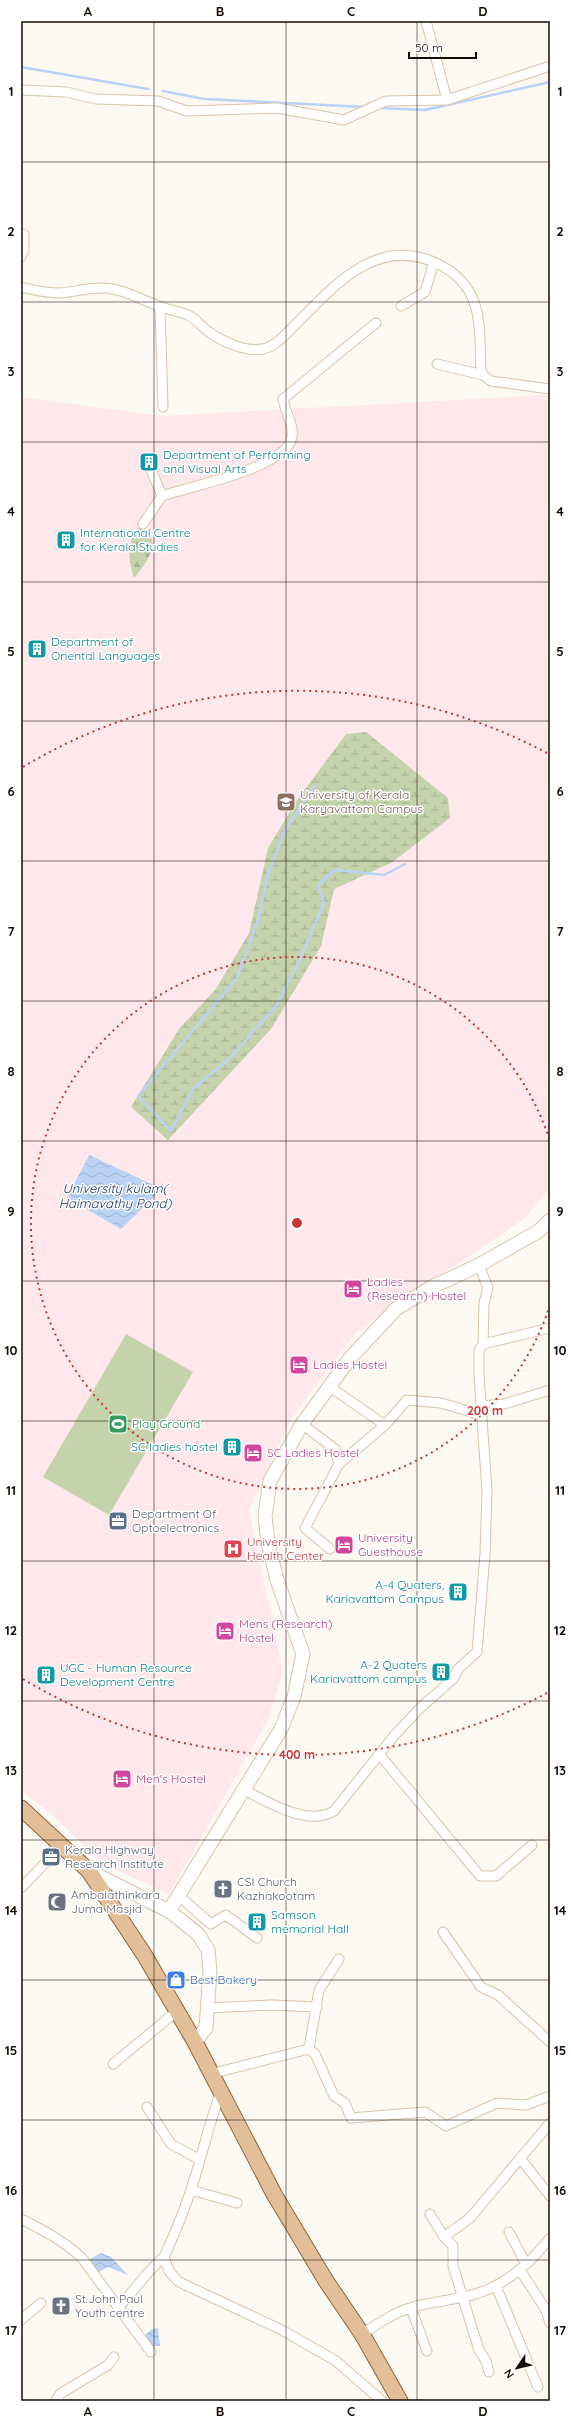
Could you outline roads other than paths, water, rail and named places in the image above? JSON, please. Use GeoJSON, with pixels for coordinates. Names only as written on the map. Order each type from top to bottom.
{"type":"FeatureCollection","features":[{"type":"Feature","properties":{"kind":"main road"},"geometry":{"type":"LineString","coordinates":[[169,1911],[281,1729],[294,1697],[303,1654],[277,1580],[268,1543],[265,1516],[270,1482],[302,1424],[351,1357],[396,1309],[432,1287],[479,1265],[539,1231],[550,1220]]}},
{"type":"Feature","properties":{"kind":"main road"},"geometry":{"type":"LineString","coordinates":[[21,1808],[60,1842],[89,1871],[145,1956],[195,2042],[210,2074],[221,2092],[274,2194],[326,2281],[362,2334],[400,2401]]}},
{"type":"Feature","properties":{"kind":"main road"},"geometry":{"type":"LineString","coordinates":[[89,1871],[169,1911],[198,1934],[208,1950],[210,1972],[206,2028],[195,2042]]}},
{"type":"Feature","properties":{"kind":"street"},"geometry":{"type":"LineString","coordinates":[[426,21],[447,100]]}},
{"type":"Feature","properties":{"kind":"street"},"geometry":{"type":"LineString","coordinates":[[21,90],[66,92],[96,99],[158,101],[187,111],[277,108],[344,120],[386,101],[447,100],[550,66]]}},
{"type":"Feature","properties":{"kind":"street"},"geometry":{"type":"LineString","coordinates":[[21,257],[24,250],[24,234]]}},
{"type":"Feature","properties":{"kind":"street"},"geometry":{"type":"LineString","coordinates":[[21,287],[59,293],[83,289],[117,289],[160,307],[189,316],[210,333],[232,344],[249,348],[263,349],[276,342],[285,334],[336,284],[374,259],[404,254],[417,256],[449,269],[461,280],[474,297],[479,316],[481,369],[484,375]]}},
{"type":"Feature","properties":{"kind":"street"},"geometry":{"type":"LineString","coordinates":[[401,306],[425,292],[434,262]]}},
{"type":"Feature","properties":{"kind":"street"},"geometry":{"type":"LineString","coordinates":[[160,307],[163,407]]}},
{"type":"Feature","properties":{"kind":"street"},"geometry":{"type":"LineString","coordinates":[[143,524],[162,496],[252,470],[278,455],[288,446],[292,438],[292,430],[283,399],[286,394],[376,323]]}},
{"type":"Feature","properties":{"kind":"street"},"geometry":{"type":"LineString","coordinates":[[437,364],[484,375],[492,381],[550,389]]}},
{"type":"Feature","properties":{"kind":"street"},"geometry":{"type":"LineString","coordinates":[[152,472],[162,496]]}},
{"type":"Feature","properties":{"kind":"street"},"geometry":{"type":"LineString","coordinates":[[244,1790],[281,1808],[305,1815],[326,1816],[334,1811],[393,1737],[419,1709],[453,1679],[459,1668],[477,1652],[485,1554],[487,1491],[481,1410],[479,1350],[483,1344],[484,1303],[488,1288],[479,1265]]}},
{"type":"Feature","properties":{"kind":"street"},"geometry":{"type":"LineString","coordinates":[[483,1344],[550,1328]]}},
{"type":"Feature","properties":{"kind":"street"},"geometry":{"type":"LineString","coordinates":[[330,1387],[385,1425]]}},
{"type":"Feature","properties":{"kind":"street"},"geometry":{"type":"LineString","coordinates":[[330,1549],[305,1528],[339,1464],[385,1425],[408,1400],[441,1403],[481,1410],[550,1390]]}},
{"type":"Feature","properties":{"kind":"street"},"geometry":{"type":"LineString","coordinates":[[302,1424],[335,1450],[339,1464]]}},
{"type":"Feature","properties":{"kind":"street"},"geometry":{"type":"LineString","coordinates":[[380,1755],[480,1876],[496,1876],[532,1845]]}},
{"type":"Feature","properties":{"kind":"street"},"geometry":{"type":"LineString","coordinates":[[21,1888],[39,1871],[60,1842]]}},
{"type":"Feature","properties":{"kind":"street"},"geometry":{"type":"LineString","coordinates":[[178,1896],[211,1924],[226,1915],[257,1938]]}},
{"type":"Feature","properties":{"kind":"street"},"geometry":{"type":"LineString","coordinates":[[443,1932],[481,1987],[498,1995],[550,2042]]}},
{"type":"Feature","properties":{"kind":"street"},"geometry":{"type":"LineString","coordinates":[[309,2049],[319,1990],[339,1959]]}},
{"type":"Feature","properties":{"kind":"street"},"geometry":{"type":"LineString","coordinates":[[207,2008],[272,2005],[317,2007]]}},
{"type":"Feature","properties":{"kind":"street"},"geometry":{"type":"LineString","coordinates":[[113,2064],[177,2010]]}},
{"type":"Feature","properties":{"kind":"street"},"geometry":{"type":"LineString","coordinates":[[210,2074],[309,2049]]}},
{"type":"Feature","properties":{"kind":"street"},"geometry":{"type":"LineString","coordinates":[[309,2049],[315,2054],[334,2096],[345,2103],[352,2118],[425,2112],[446,2126],[496,2103],[526,2105],[550,2096]]}},
{"type":"Feature","properties":{"kind":"street"},"geometry":{"type":"LineString","coordinates":[[118,2308],[135,2290],[150,2269],[164,2257],[191,2190],[208,2126],[221,2092]]}},
{"type":"Feature","properties":{"kind":"street"},"geometry":{"type":"LineString","coordinates":[[147,2107],[170,2144],[200,2160]]}},
{"type":"Feature","properties":{"kind":"street"},"geometry":{"type":"LineString","coordinates":[[444,2237],[470,2218],[550,2123]]}},
{"type":"Feature","properties":{"kind":"street"},"geometry":{"type":"LineString","coordinates":[[520,2158],[550,2196]]}},
{"type":"Feature","properties":{"kind":"street"},"geometry":{"type":"LineString","coordinates":[[191,2190],[237,2203]]}},
{"type":"Feature","properties":{"kind":"street"},"geometry":{"type":"LineString","coordinates":[[430,2214],[444,2237],[453,2246],[453,2266],[478,2350],[485,2358],[489,2372]]}},
{"type":"Feature","properties":{"kind":"street"},"geometry":{"type":"LineString","coordinates":[[21,2219],[42,2229],[69,2246],[82,2258],[151,2352]]}},
{"type":"Feature","properties":{"kind":"street"},"geometry":{"type":"LineString","coordinates":[[509,2232],[523,2267],[546,2310],[550,2322]]}},
{"type":"Feature","properties":{"kind":"street"},"geometry":{"type":"LineString","coordinates":[[362,2334],[390,2316],[411,2308],[475,2294],[496,2286],[523,2267],[550,2238]]}},
{"type":"Feature","properties":{"kind":"street"},"geometry":{"type":"LineString","coordinates":[[164,2257],[169,2271],[179,2282],[268,2323],[329,2357],[382,2401]]}},
{"type":"Feature","properties":{"kind":"street"},"geometry":{"type":"LineString","coordinates":[[496,2286],[538,2387]]}},
{"type":"Feature","properties":{"kind":"street"},"geometry":{"type":"LineString","coordinates":[[21,2320],[41,2303]]}},
{"type":"Feature","properties":{"kind":"street"},"geometry":{"type":"LineString","coordinates":[[411,2308],[427,2351]]}},
{"type":"Feature","properties":{"kind":"street"},"geometry":{"type":"LineString","coordinates":[[56,2401],[60,2394],[108,2365],[114,2357]]}},
{"type":"Feature","properties":{"kind":"water","name":"University kulam( Haimavathy Pond)"},"geometry":{"type":"Polygon","coordinates":[[[89,1155],[162,1189],[121,1229],[67,1198],[89,1155]]]}},
{"type":"Feature","properties":{"kind":"water"},"geometry":{"type":"Polygon","coordinates":[[[101,2253],[111,2257],[128,2275],[108,2267],[97,2273],[90,2259],[101,2253]]]}},
{"type":"Feature","properties":{"kind":"water"},"geometry":{"type":"Polygon","coordinates":[[[158,2328],[160,2346],[150,2346],[144,2336],[152,2329],[158,2328]]]}},
{"type":"Feature","properties":{"kind":"waterway"},"geometry":{"type":"LineString","coordinates":[[21,67],[148,89]]}},
{"type":"Feature","properties":{"kind":"waterway"},"geometry":{"type":"LineString","coordinates":[[380,108],[425,110],[550,82]]}},
{"type":"Feature","properties":{"kind":"waterway"},"geometry":{"type":"LineString","coordinates":[[163,91],[204,99],[365,107]]}},
{"type":"Feature","properties":{"kind":"waterway"},"geometry":{"type":"LineString","coordinates":[[314,786],[285,830],[267,877],[258,920],[237,978],[138,1096],[171,1131],[193,1089],[229,1059],[276,1006],[299,962],[324,903],[318,885],[335,870],[384,875],[405,864]]}},
{"type":"Feature","properties":{"kind":"place","name":"Department of Performing and Visual Arts"},"geometry":{"type":"Point","coordinates":[149,462]}},
{"type":"Feature","properties":{"kind":"place","name":"International Centre for Kerala Studies"},"geometry":{"type":"Point","coordinates":[66,540]}},
{"type":"Feature","properties":{"kind":"place","name":"Department of Oriental Languages"},"geometry":{"type":"Point","coordinates":[37,649]}},
{"type":"Feature","properties":{"kind":"place","name":"University of Kerala Karyavattom Campus"},"geometry":{"type":"Point","coordinates":[286,802]}},
{"type":"Feature","properties":{"kind":"place","name":"Ladies (Research) Hostel"},"geometry":{"type":"Point","coordinates":[353,1289]}},
{"type":"Feature","properties":{"kind":"place","name":"Ladies Hostel"},"geometry":{"type":"Point","coordinates":[299,1365]}},
{"type":"Feature","properties":{"kind":"place","name":"Play Ground"},"geometry":{"type":"Point","coordinates":[118,1424]}},
{"type":"Feature","properties":{"kind":"place","name":"SC ladies hostel"},"geometry":{"type":"Point","coordinates":[232,1447]}},
{"type":"Feature","properties":{"kind":"place","name":"SC Ladies Hostel"},"geometry":{"type":"Point","coordinates":[253,1453]}},
{"type":"Feature","properties":{"kind":"place","name":"Department Of Optoelectronics"},"geometry":{"type":"Point","coordinates":[118,1521]}},
{"type":"Feature","properties":{"kind":"place","name":"University Guesthouse"},"geometry":{"type":"Point","coordinates":[344,1545]}},
{"type":"Feature","properties":{"kind":"place","name":"University Health Center"},"geometry":{"type":"Point","coordinates":[233,1549]}},
{"type":"Feature","properties":{"kind":"place","name":"A-4 Quaters, Kariavattom Campus"},"geometry":{"type":"Point","coordinates":[458,1592]}},
{"type":"Feature","properties":{"kind":"place","name":"Mens (Research) Hostel"},"geometry":{"type":"Point","coordinates":[225,1631]}},
{"type":"Feature","properties":{"kind":"place","name":"A-2 Quaters Kariavattom campus"},"geometry":{"type":"Point","coordinates":[441,1672]}},
{"type":"Feature","properties":{"kind":"place","name":"UGC - Human Resource Development Centre"},"geometry":{"type":"Point","coordinates":[46,1675]}},
{"type":"Feature","properties":{"kind":"place","name":"Men's Hostel"},"geometry":{"type":"Point","coordinates":[122,1779]}},
{"type":"Feature","properties":{"kind":"place","name":"Kerala HIghway Research Institute"},"geometry":{"type":"Point","coordinates":[51,1857]}},
{"type":"Feature","properties":{"kind":"place","name":"CSI Church Kazhakootam"},"geometry":{"type":"Point","coordinates":[223,1889]}},
{"type":"Feature","properties":{"kind":"place","name":"Ambalathinkara Juma Masjid"},"geometry":{"type":"Point","coordinates":[57,1902]}},
{"type":"Feature","properties":{"kind":"place","name":"Samson memorial Hall"},"geometry":{"type":"Point","coordinates":[257,1922]}},
{"type":"Feature","properties":{"kind":"place","name":"Best Bakery"},"geometry":{"type":"Point","coordinates":[176,1980]}},
{"type":"Feature","properties":{"kind":"place","name":"St.John Paul Youth centre"},"geometry":{"type":"Point","coordinates":[61,2306]}}]}
